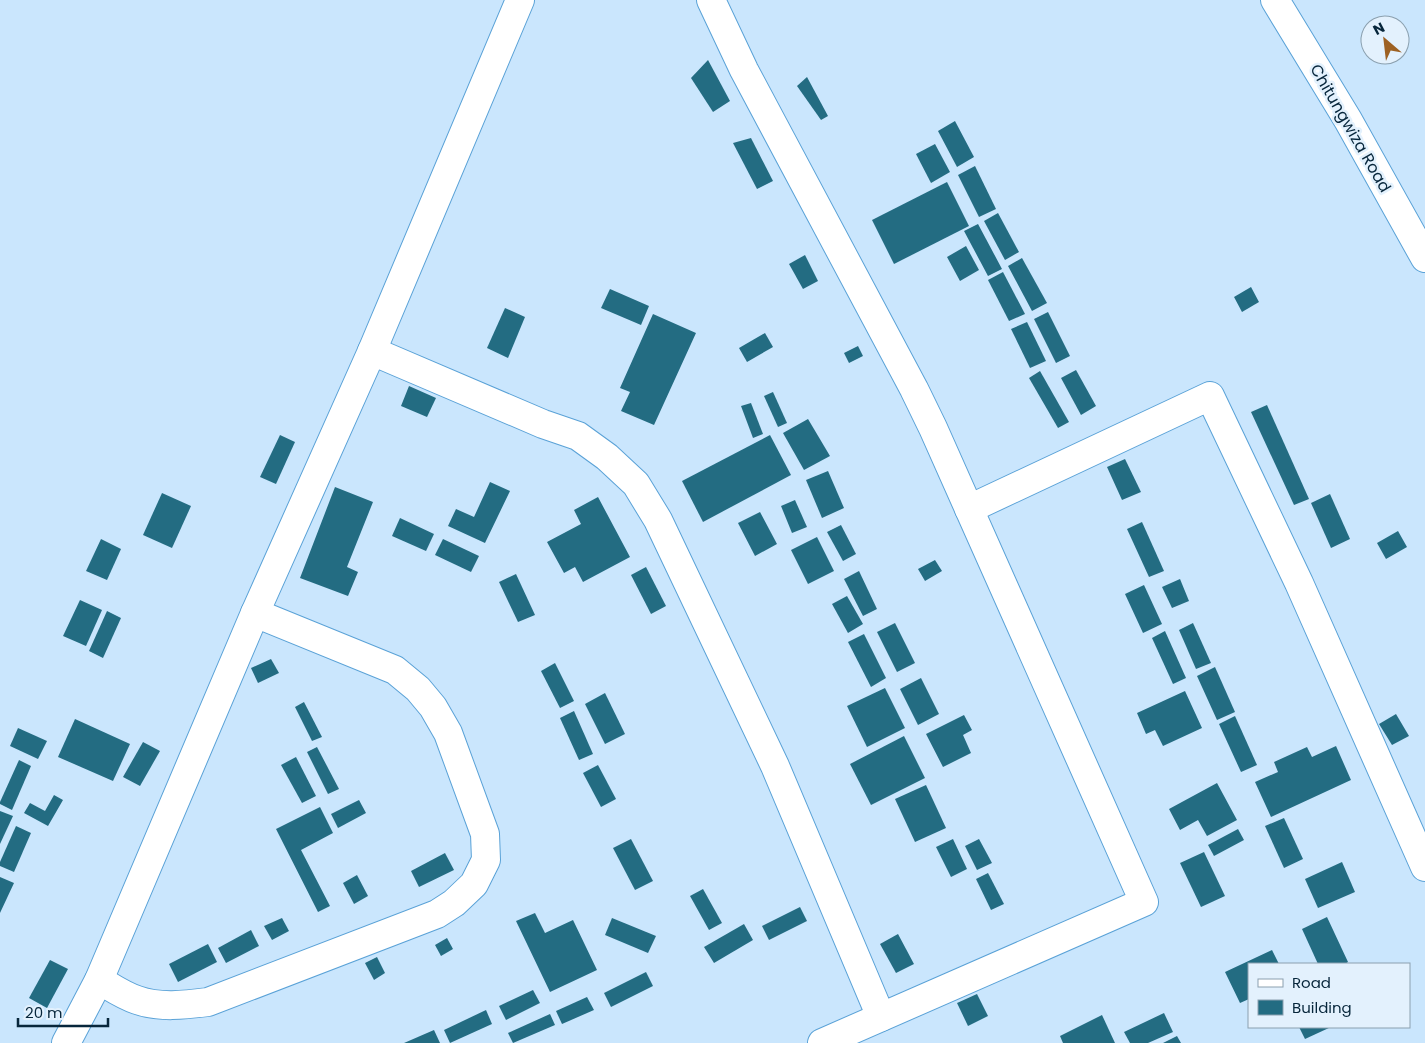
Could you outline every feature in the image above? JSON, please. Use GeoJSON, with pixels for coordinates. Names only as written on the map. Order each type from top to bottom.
{"type":"FeatureCollection","features":[{"type":"Feature","properties":{"kind":"street"},"geometry":{"type":"LineString","coordinates":[[66,1043],[98,980],[255,613],[372,351],[520,0]]}},
{"type":"Feature","properties":{"kind":"street"},"geometry":{"type":"LineString","coordinates":[[711,0],[744,70],[914,390],[1144,902],[822,1043]]}},
{"type":"Feature","properties":{"kind":"street","name":"Chitungwiza Road"},"geometry":{"type":"LineString","coordinates":[[1275,0],[1348,120],[1425,258]]}},
{"type":"Feature","properties":{"kind":"street"},"geometry":{"type":"LineString","coordinates":[[372,351],[543,424],[578,436],[607,457],[636,484],[658,520],[775,766],[881,1017]]}},
{"type":"Feature","properties":{"kind":"street"},"geometry":{"type":"LineString","coordinates":[[969,509],[1210,396],[1299,583],[1425,868]]}},
{"type":"Feature","properties":{"kind":"street"},"geometry":{"type":"LineString","coordinates":[[98,980],[137,1000],[184,1006],[208,1002],[437,914],[454,903],[474,884],[486,860],[485,834],[448,734],[433,707],[418,689],[395,670],[255,613]]}},
{"type":"Feature","properties":{"kind":"building"},"geometry":{"type":"Polygon","coordinates":[[[708,60],[730,101],[713,112],[691,78],[708,60]]]}},
{"type":"Feature","properties":{"kind":"building"},"geometry":{"type":"Polygon","coordinates":[[[807,77],[828,116],[821,120],[797,86],[807,77]]]}},
{"type":"Feature","properties":{"kind":"building"},"geometry":{"type":"Polygon","coordinates":[[[955,121],[974,157],[957,167],[938,131],[955,121]]]}},
{"type":"Feature","properties":{"kind":"building"},"geometry":{"type":"Polygon","coordinates":[[[751,138],[773,181],[757,189],[733,143],[751,138]]]}},
{"type":"Feature","properties":{"kind":"building"},"geometry":{"type":"Polygon","coordinates":[[[935,144],[950,172],[931,183],[916,154],[935,144]]]}},
{"type":"Feature","properties":{"kind":"building"},"geometry":{"type":"Polygon","coordinates":[[[975,166],[996,209],[979,217],[958,175],[975,166]]]}},
{"type":"Feature","properties":{"kind":"building"},"geometry":{"type":"Polygon","coordinates":[[[947,182],[969,226],[894,264],[872,220],[947,182]]]}},
{"type":"Feature","properties":{"kind":"building"},"geometry":{"type":"Polygon","coordinates":[[[998,213],[1019,252],[1005,260],[984,221],[998,213]]]}},
{"type":"Feature","properties":{"kind":"building"},"geometry":{"type":"Polygon","coordinates":[[[978,224],[1002,269],[988,276],[964,231],[978,224]]]}},
{"type":"Feature","properties":{"kind":"building"},"geometry":{"type":"Polygon","coordinates":[[[966,246],[979,270],[960,281],[947,257],[966,246]]]}},
{"type":"Feature","properties":{"kind":"building"},"geometry":{"type":"Polygon","coordinates":[[[805,255],[818,281],[803,289],[789,264],[805,255]]]}},
{"type":"Feature","properties":{"kind":"building"},"geometry":{"type":"Polygon","coordinates":[[[1022,258],[1047,303],[1032,311],[1008,266],[1022,258]]]}},
{"type":"Feature","properties":{"kind":"building"},"geometry":{"type":"Polygon","coordinates":[[[1003,272],[1025,314],[1009,321],[988,280],[1003,272]]]}},
{"type":"Feature","properties":{"kind":"building"},"geometry":{"type":"Polygon","coordinates":[[[1251,287],[1259,302],[1242,312],[1234,297],[1251,287]]]}},
{"type":"Feature","properties":{"kind":"building"},"geometry":{"type":"Polygon","coordinates":[[[610,289],[649,306],[641,325],[601,308],[610,289]]]}},
{"type":"Feature","properties":{"kind":"building"},"geometry":{"type":"Polygon","coordinates":[[[505,308],[525,317],[508,358],[487,348],[505,308]]]}},
{"type":"Feature","properties":{"kind":"building"},"geometry":{"type":"Polygon","coordinates":[[[1048,312],[1070,356],[1056,363],[1034,319],[1048,312]]]}},
{"type":"Feature","properties":{"kind":"building"},"geometry":{"type":"Polygon","coordinates":[[[653,314],[696,333],[654,425],[621,411],[630,392],[620,388],[653,314]]]}},
{"type":"Feature","properties":{"kind":"building"},"geometry":{"type":"Polygon","coordinates":[[[1027,322],[1046,361],[1030,368],[1011,329],[1027,322]]]}},
{"type":"Feature","properties":{"kind":"building"},"geometry":{"type":"Polygon","coordinates":[[[765,333],[773,347],[747,362],[739,348],[765,333]]]}},
{"type":"Feature","properties":{"kind":"building"},"geometry":{"type":"Polygon","coordinates":[[[858,346],[863,356],[849,363],[844,353],[858,346]]]}},
{"type":"Feature","properties":{"kind":"building"},"geometry":{"type":"Polygon","coordinates":[[[1076,370],[1096,406],[1081,415],[1061,378],[1076,370]]]}},
{"type":"Feature","properties":{"kind":"building"},"geometry":{"type":"Polygon","coordinates":[[[1040,371],[1069,422],[1058,428],[1029,378],[1040,371]]]}},
{"type":"Feature","properties":{"kind":"building"},"geometry":{"type":"Polygon","coordinates":[[[409,386],[436,398],[427,417],[401,406],[409,386]]]}},
{"type":"Feature","properties":{"kind":"building"},"geometry":{"type":"Polygon","coordinates":[[[773,392],[787,423],[778,427],[764,396],[773,392]]]}},
{"type":"Feature","properties":{"kind":"building"},"geometry":{"type":"Polygon","coordinates":[[[751,403],[763,434],[753,438],[741,406],[751,403]]]}},
{"type":"Feature","properties":{"kind":"building"},"geometry":{"type":"Polygon","coordinates":[[[1267,405],[1309,499],[1294,505],[1251,412],[1267,405]]]}},
{"type":"Feature","properties":{"kind":"building"},"geometry":{"type":"Polygon","coordinates":[[[808,419],[830,456],[804,470],[783,433],[808,419]]]}},
{"type":"Feature","properties":{"kind":"building"},"geometry":{"type":"Polygon","coordinates":[[[280,435],[295,442],[276,484],[260,477],[280,435]]]}},
{"type":"Feature","properties":{"kind":"building"},"geometry":{"type":"Polygon","coordinates":[[[770,435],[791,475],[703,522],[682,481],[770,435]]]}},
{"type":"Feature","properties":{"kind":"building"},"geometry":{"type":"Polygon","coordinates":[[[1125,459],[1141,492],[1122,500],[1107,467],[1125,459]]]}},
{"type":"Feature","properties":{"kind":"building"},"geometry":{"type":"Polygon","coordinates":[[[828,471],[844,508],[822,518],[806,480],[828,471]]]}},
{"type":"Feature","properties":{"kind":"building"},"geometry":{"type":"Polygon","coordinates":[[[490,482],[510,491],[485,543],[448,526],[456,509],[474,517],[490,482]]]}},
{"type":"Feature","properties":{"kind":"building"},"geometry":{"type":"Polygon","coordinates":[[[335,487],[373,502],[347,567],[358,572],[348,596],[300,578],[335,487]]]}},
{"type":"Feature","properties":{"kind":"building"},"geometry":{"type":"Polygon","coordinates":[[[162,493],[191,506],[172,548],[143,535],[162,493]]]}},
{"type":"Feature","properties":{"kind":"building"},"geometry":{"type":"Polygon","coordinates":[[[1330,494],[1350,539],[1331,548],[1311,503],[1330,494]]]}},
{"type":"Feature","properties":{"kind":"building"},"geometry":{"type":"Polygon","coordinates":[[[598,497],[630,557],[583,582],[575,567],[564,573],[547,542],[581,524],[574,510],[598,497]]]}},
{"type":"Feature","properties":{"kind":"building"},"geometry":{"type":"Polygon","coordinates":[[[795,500],[807,527],[792,533],[781,506],[795,500]]]}},
{"type":"Feature","properties":{"kind":"building"},"geometry":{"type":"Polygon","coordinates":[[[760,512],[777,544],[755,556],[738,523],[760,512]]]}},
{"type":"Feature","properties":{"kind":"building"},"geometry":{"type":"Polygon","coordinates":[[[400,518],[434,534],[426,551],[392,536],[400,518]]]}},
{"type":"Feature","properties":{"kind":"building"},"geometry":{"type":"Polygon","coordinates":[[[1142,522],[1164,571],[1149,577],[1127,529],[1142,522]]]}},
{"type":"Feature","properties":{"kind":"building"},"geometry":{"type":"Polygon","coordinates":[[[841,525],[856,554],[843,561],[827,532],[841,525]]]}},
{"type":"Feature","properties":{"kind":"building"},"geometry":{"type":"Polygon","coordinates":[[[1398,531],[1407,547],[1386,559],[1377,543],[1398,531]]]}},
{"type":"Feature","properties":{"kind":"building"},"geometry":{"type":"Polygon","coordinates":[[[817,537],[834,571],[808,584],[791,550],[817,537]]]}},
{"type":"Feature","properties":{"kind":"building"},"geometry":{"type":"Polygon","coordinates":[[[101,539],[121,549],[107,580],[86,571],[101,539]]]}},
{"type":"Feature","properties":{"kind":"building"},"geometry":{"type":"Polygon","coordinates":[[[443,539],[479,556],[471,572],[435,555],[443,539]]]}},
{"type":"Feature","properties":{"kind":"building"},"geometry":{"type":"Polygon","coordinates":[[[935,560],[942,571],[925,581],[918,569],[935,560]]]}},
{"type":"Feature","properties":{"kind":"building"},"geometry":{"type":"Polygon","coordinates":[[[646,567],[666,606],[651,614],[631,575],[646,567]]]}},
{"type":"Feature","properties":{"kind":"building"},"geometry":{"type":"Polygon","coordinates":[[[859,571],[877,609],[863,616],[844,579],[859,571]]]}},
{"type":"Feature","properties":{"kind":"building"},"geometry":{"type":"Polygon","coordinates":[[[516,574],[535,615],[518,622],[499,582],[516,574]]]}},
{"type":"Feature","properties":{"kind":"building"},"geometry":{"type":"Polygon","coordinates":[[[1180,579],[1189,601],[1172,608],[1162,587],[1180,579]]]}},
{"type":"Feature","properties":{"kind":"building"},"geometry":{"type":"Polygon","coordinates":[[[1144,585],[1162,624],[1143,633],[1125,594],[1144,585]]]}},
{"type":"Feature","properties":{"kind":"building"},"geometry":{"type":"Polygon","coordinates":[[[847,596],[863,624],[848,633],[832,604],[847,596]]]}},
{"type":"Feature","properties":{"kind":"building"},"geometry":{"type":"Polygon","coordinates":[[[80,600],[102,610],[86,646],[63,636],[80,600]]]}},
{"type":"Feature","properties":{"kind":"building"},"geometry":{"type":"Polygon","coordinates":[[[107,611],[121,618],[103,658],[89,651],[107,611]]]}},
{"type":"Feature","properties":{"kind":"building"},"geometry":{"type":"Polygon","coordinates":[[[895,623],[915,663],[897,672],[877,632],[895,623]]]}},
{"type":"Feature","properties":{"kind":"building"},"geometry":{"type":"Polygon","coordinates":[[[1193,623],[1211,663],[1196,669],[1179,630],[1193,623]]]}},
{"type":"Feature","properties":{"kind":"building"},"geometry":{"type":"Polygon","coordinates":[[[1165,631],[1186,678],[1173,684],[1152,638],[1165,631]]]}},
{"type":"Feature","properties":{"kind":"building"},"geometry":{"type":"Polygon","coordinates":[[[864,634],[886,678],[871,687],[848,642],[864,634]]]}},
{"type":"Feature","properties":{"kind":"building"},"geometry":{"type":"Polygon","coordinates":[[[271,659],[279,673],[258,683],[251,668],[271,659]]]}},
{"type":"Feature","properties":{"kind":"building"},"geometry":{"type":"Polygon","coordinates":[[[555,663],[574,701],[560,708],[541,671],[555,663]]]}},
{"type":"Feature","properties":{"kind":"building"},"geometry":{"type":"Polygon","coordinates":[[[1215,667],[1235,712],[1217,720],[1197,676],[1215,667]]]}},
{"type":"Feature","properties":{"kind":"building"},"geometry":{"type":"Polygon","coordinates":[[[921,678],[939,714],[918,725],[900,689],[921,678]]]}},
{"type":"Feature","properties":{"kind":"building"},"geometry":{"type":"Polygon","coordinates":[[[885,688],[905,728],[867,747],[847,706],[885,688]]]}},
{"type":"Feature","properties":{"kind":"building"},"geometry":{"type":"Polygon","coordinates":[[[1185,691],[1202,728],[1163,746],[1155,730],[1146,734],[1137,713],[1185,691]]]}},
{"type":"Feature","properties":{"kind":"building"},"geometry":{"type":"Polygon","coordinates":[[[605,693],[625,734],[605,744],[585,704],[605,693]]]}},
{"type":"Feature","properties":{"kind":"building"},"geometry":{"type":"Polygon","coordinates":[[[304,702],[322,737],[312,741],[295,707],[304,702]]]}},
{"type":"Feature","properties":{"kind":"building"},"geometry":{"type":"Polygon","coordinates":[[[574,711],[593,754],[579,760],[560,718],[574,711]]]}},
{"type":"Feature","properties":{"kind":"building"},"geometry":{"type":"Polygon","coordinates":[[[1396,714],[1409,736],[1392,745],[1379,724],[1396,714]]]}},
{"type":"Feature","properties":{"kind":"building"},"geometry":{"type":"Polygon","coordinates":[[[964,715],[972,730],[963,735],[971,753],[943,767],[926,734],[964,715]]]}},
{"type":"Feature","properties":{"kind":"building"},"geometry":{"type":"Polygon","coordinates":[[[1235,716],[1257,765],[1241,772],[1219,724],[1235,716]]]}},
{"type":"Feature","properties":{"kind":"building"},"geometry":{"type":"Polygon","coordinates":[[[75,719],[130,744],[113,781],[58,757],[75,719]]]}},
{"type":"Feature","properties":{"kind":"building"},"geometry":{"type":"Polygon","coordinates":[[[18,728],[47,741],[38,759],[10,746],[18,728]]]}},
{"type":"Feature","properties":{"kind":"building"},"geometry":{"type":"Polygon","coordinates":[[[904,736],[925,778],[871,805],[850,764],[904,736]]]}},
{"type":"Feature","properties":{"kind":"building"},"geometry":{"type":"Polygon","coordinates":[[[143,742],[160,751],[140,786],[123,777],[143,742]]]}},
{"type":"Feature","properties":{"kind":"building"},"geometry":{"type":"Polygon","coordinates":[[[1336,746],[1351,780],[1271,817],[1255,782],[1278,772],[1274,762],[1307,747],[1312,757],[1336,746]]]}},
{"type":"Feature","properties":{"kind":"building"},"geometry":{"type":"Polygon","coordinates":[[[317,747],[339,789],[328,794],[307,752],[317,747]]]}},
{"type":"Feature","properties":{"kind":"building"},"geometry":{"type":"Polygon","coordinates":[[[296,757],[316,796],[302,803],[281,765],[296,757]]]}},
{"type":"Feature","properties":{"kind":"building"},"geometry":{"type":"Polygon","coordinates":[[[19,760],[31,766],[12,810],[0,804],[0,802],[19,760]]]}},
{"type":"Feature","properties":{"kind":"building"},"geometry":{"type":"Polygon","coordinates":[[[598,765],[616,799],[601,807],[583,773],[598,765]]]}},
{"type":"Feature","properties":{"kind":"building"},"geometry":{"type":"Polygon","coordinates":[[[1217,783],[1237,820],[1207,836],[1198,820],[1180,830],[1169,809],[1217,783]]]}},
{"type":"Feature","properties":{"kind":"building"},"geometry":{"type":"Polygon","coordinates":[[[926,785],[946,828],[915,842],[895,799],[926,785]]]}},
{"type":"Feature","properties":{"kind":"building"},"geometry":{"type":"Polygon","coordinates":[[[54,795],[63,800],[48,826],[24,813],[30,803],[45,811],[54,795]]]}},
{"type":"Feature","properties":{"kind":"building"},"geometry":{"type":"Polygon","coordinates":[[[359,800],[366,813],[338,828],[331,814],[359,800]]]}},
{"type":"Feature","properties":{"kind":"building"},"geometry":{"type":"Polygon","coordinates":[[[320,807],[333,833],[301,850],[330,906],[318,912],[276,829],[320,807]]]}},
{"type":"Feature","properties":{"kind":"building"},"geometry":{"type":"Polygon","coordinates":[[[0,811],[13,816],[0,844],[0,811]]]}},
{"type":"Feature","properties":{"kind":"building"},"geometry":{"type":"Polygon","coordinates":[[[1284,818],[1303,859],[1284,868],[1265,826],[1284,818]]]}},
{"type":"Feature","properties":{"kind":"building"},"geometry":{"type":"Polygon","coordinates":[[[16,826],[31,833],[14,872],[0,866],[0,862],[16,826]]]}},
{"type":"Feature","properties":{"kind":"building"},"geometry":{"type":"Polygon","coordinates":[[[1238,829],[1244,840],[1214,856],[1208,845],[1238,829]]]}},
{"type":"Feature","properties":{"kind":"building"},"geometry":{"type":"Polygon","coordinates":[[[631,839],[653,881],[635,890],[613,848],[631,839]]]}},
{"type":"Feature","properties":{"kind":"building"},"geometry":{"type":"Polygon","coordinates":[[[953,839],[967,869],[951,877],[936,847],[953,839]]]}},
{"type":"Feature","properties":{"kind":"building"},"geometry":{"type":"Polygon","coordinates":[[[979,839],[992,863],[977,870],[965,846],[979,839]]]}},
{"type":"Feature","properties":{"kind":"building"},"geometry":{"type":"Polygon","coordinates":[[[1204,852],[1225,896],[1201,907],[1180,863],[1204,852]]]}},
{"type":"Feature","properties":{"kind":"building"},"geometry":{"type":"Polygon","coordinates":[[[445,853],[454,870],[419,887],[411,871],[445,853]]]}},
{"type":"Feature","properties":{"kind":"building"},"geometry":{"type":"Polygon","coordinates":[[[1342,862],[1355,892],[1318,908],[1305,879],[1342,862]]]}},
{"type":"Feature","properties":{"kind":"building"},"geometry":{"type":"Polygon","coordinates":[[[988,873],[1004,904],[991,910],[976,879],[988,873]]]}},
{"type":"Feature","properties":{"kind":"building"},"geometry":{"type":"Polygon","coordinates":[[[357,875],[368,896],[354,904],[343,883],[357,875]]]}},
{"type":"Feature","properties":{"kind":"building"},"geometry":{"type":"Polygon","coordinates":[[[0,877],[14,883],[0,913],[0,877]]]}},
{"type":"Feature","properties":{"kind":"building"},"geometry":{"type":"Polygon","coordinates":[[[703,889],[722,923],[709,930],[690,896],[703,889]]]}},
{"type":"Feature","properties":{"kind":"building"},"geometry":{"type":"Polygon","coordinates":[[[800,907],[807,921],[769,940],[762,926],[800,907]]]}},
{"type":"Feature","properties":{"kind":"building"},"geometry":{"type":"Polygon","coordinates":[[[535,913],[545,933],[573,920],[597,970],[550,992],[516,921],[535,913]]]}},
{"type":"Feature","properties":{"kind":"building"},"geometry":{"type":"Polygon","coordinates":[[[1327,917],[1348,962],[1318,963],[1302,929],[1327,917]]]}},
{"type":"Feature","properties":{"kind":"building"},"geometry":{"type":"Polygon","coordinates":[[[282,918],[289,931],[272,940],[264,926],[282,918]]]}},
{"type":"Feature","properties":{"kind":"building"},"geometry":{"type":"Polygon","coordinates":[[[612,918],[656,936],[648,953],[605,935],[612,918]]]}},
{"type":"Feature","properties":{"kind":"building"},"geometry":{"type":"Polygon","coordinates":[[[744,924],[753,940],[714,963],[704,947],[744,924]]]}},
{"type":"Feature","properties":{"kind":"building"},"geometry":{"type":"Polygon","coordinates":[[[251,930],[259,946],[226,963],[218,948],[251,930]]]}},
{"type":"Feature","properties":{"kind":"building"},"geometry":{"type":"Polygon","coordinates":[[[898,934],[914,964],[896,973],[880,944],[898,934]]]}},
{"type":"Feature","properties":{"kind":"building"},"geometry":{"type":"Polygon","coordinates":[[[447,938],[453,949],[441,956],[435,945],[447,938]]]}},
{"type":"Feature","properties":{"kind":"building"},"geometry":{"type":"Polygon","coordinates":[[[208,944],[217,962],[178,982],[169,964],[208,944]]]}},
{"type":"Feature","properties":{"kind":"building"},"geometry":{"type":"Polygon","coordinates":[[[1272,950],[1278,963],[1248,963],[1248,999],[1240,1003],[1225,972],[1272,950]]]}},
{"type":"Feature","properties":{"kind":"building"},"geometry":{"type":"Polygon","coordinates":[[[377,957],[385,973],[374,980],[365,963],[377,957]]]}},
{"type":"Feature","properties":{"kind":"building"},"geometry":{"type":"Polygon","coordinates":[[[50,960],[68,969],[47,1008],[29,998],[50,960]]]}},
{"type":"Feature","properties":{"kind":"building"},"geometry":{"type":"Polygon","coordinates":[[[646,972],[653,986],[611,1007],[604,993],[646,972]]]}},
{"type":"Feature","properties":{"kind":"building"},"geometry":{"type":"Polygon","coordinates":[[[533,990],[540,1003],[506,1020],[499,1006],[533,990]]]}},
{"type":"Feature","properties":{"kind":"building"},"geometry":{"type":"Polygon","coordinates":[[[977,994],[988,1016],[968,1026],[957,1003],[977,994]]]}},
{"type":"Feature","properties":{"kind":"building"},"geometry":{"type":"Polygon","coordinates":[[[587,997],[594,1010],[562,1024],[556,1011],[587,997]]]}},
{"type":"Feature","properties":{"kind":"building"},"geometry":{"type":"Polygon","coordinates":[[[486,1010],[492,1024],[450,1043],[444,1030],[486,1010]]]}},
{"type":"Feature","properties":{"kind":"building"},"geometry":{"type":"Polygon","coordinates":[[[1164,1013],[1173,1032],[1148,1043],[1130,1043],[1124,1032],[1164,1013]]]}},
{"type":"Feature","properties":{"kind":"building"},"geometry":{"type":"Polygon","coordinates":[[[550,1014],[555,1025],[513,1043],[508,1033],[550,1014]]]}},
{"type":"Feature","properties":{"kind":"building"},"geometry":{"type":"Polygon","coordinates":[[[1102,1015],[1115,1043],[1063,1043],[1060,1036],[1102,1015]]]}},
{"type":"Feature","properties":{"kind":"building"},"geometry":{"type":"Polygon","coordinates":[[[1300,1028],[1329,1028],[1305,1039],[1300,1028]]]}},
{"type":"Feature","properties":{"kind":"building"},"geometry":{"type":"Polygon","coordinates":[[[434,1030],[440,1043],[404,1043],[434,1030]]]}},
{"type":"Feature","properties":{"kind":"building"},"geometry":{"type":"Polygon","coordinates":[[[1177,1036],[1181,1043],[1163,1043],[1177,1036]]]}}]}
